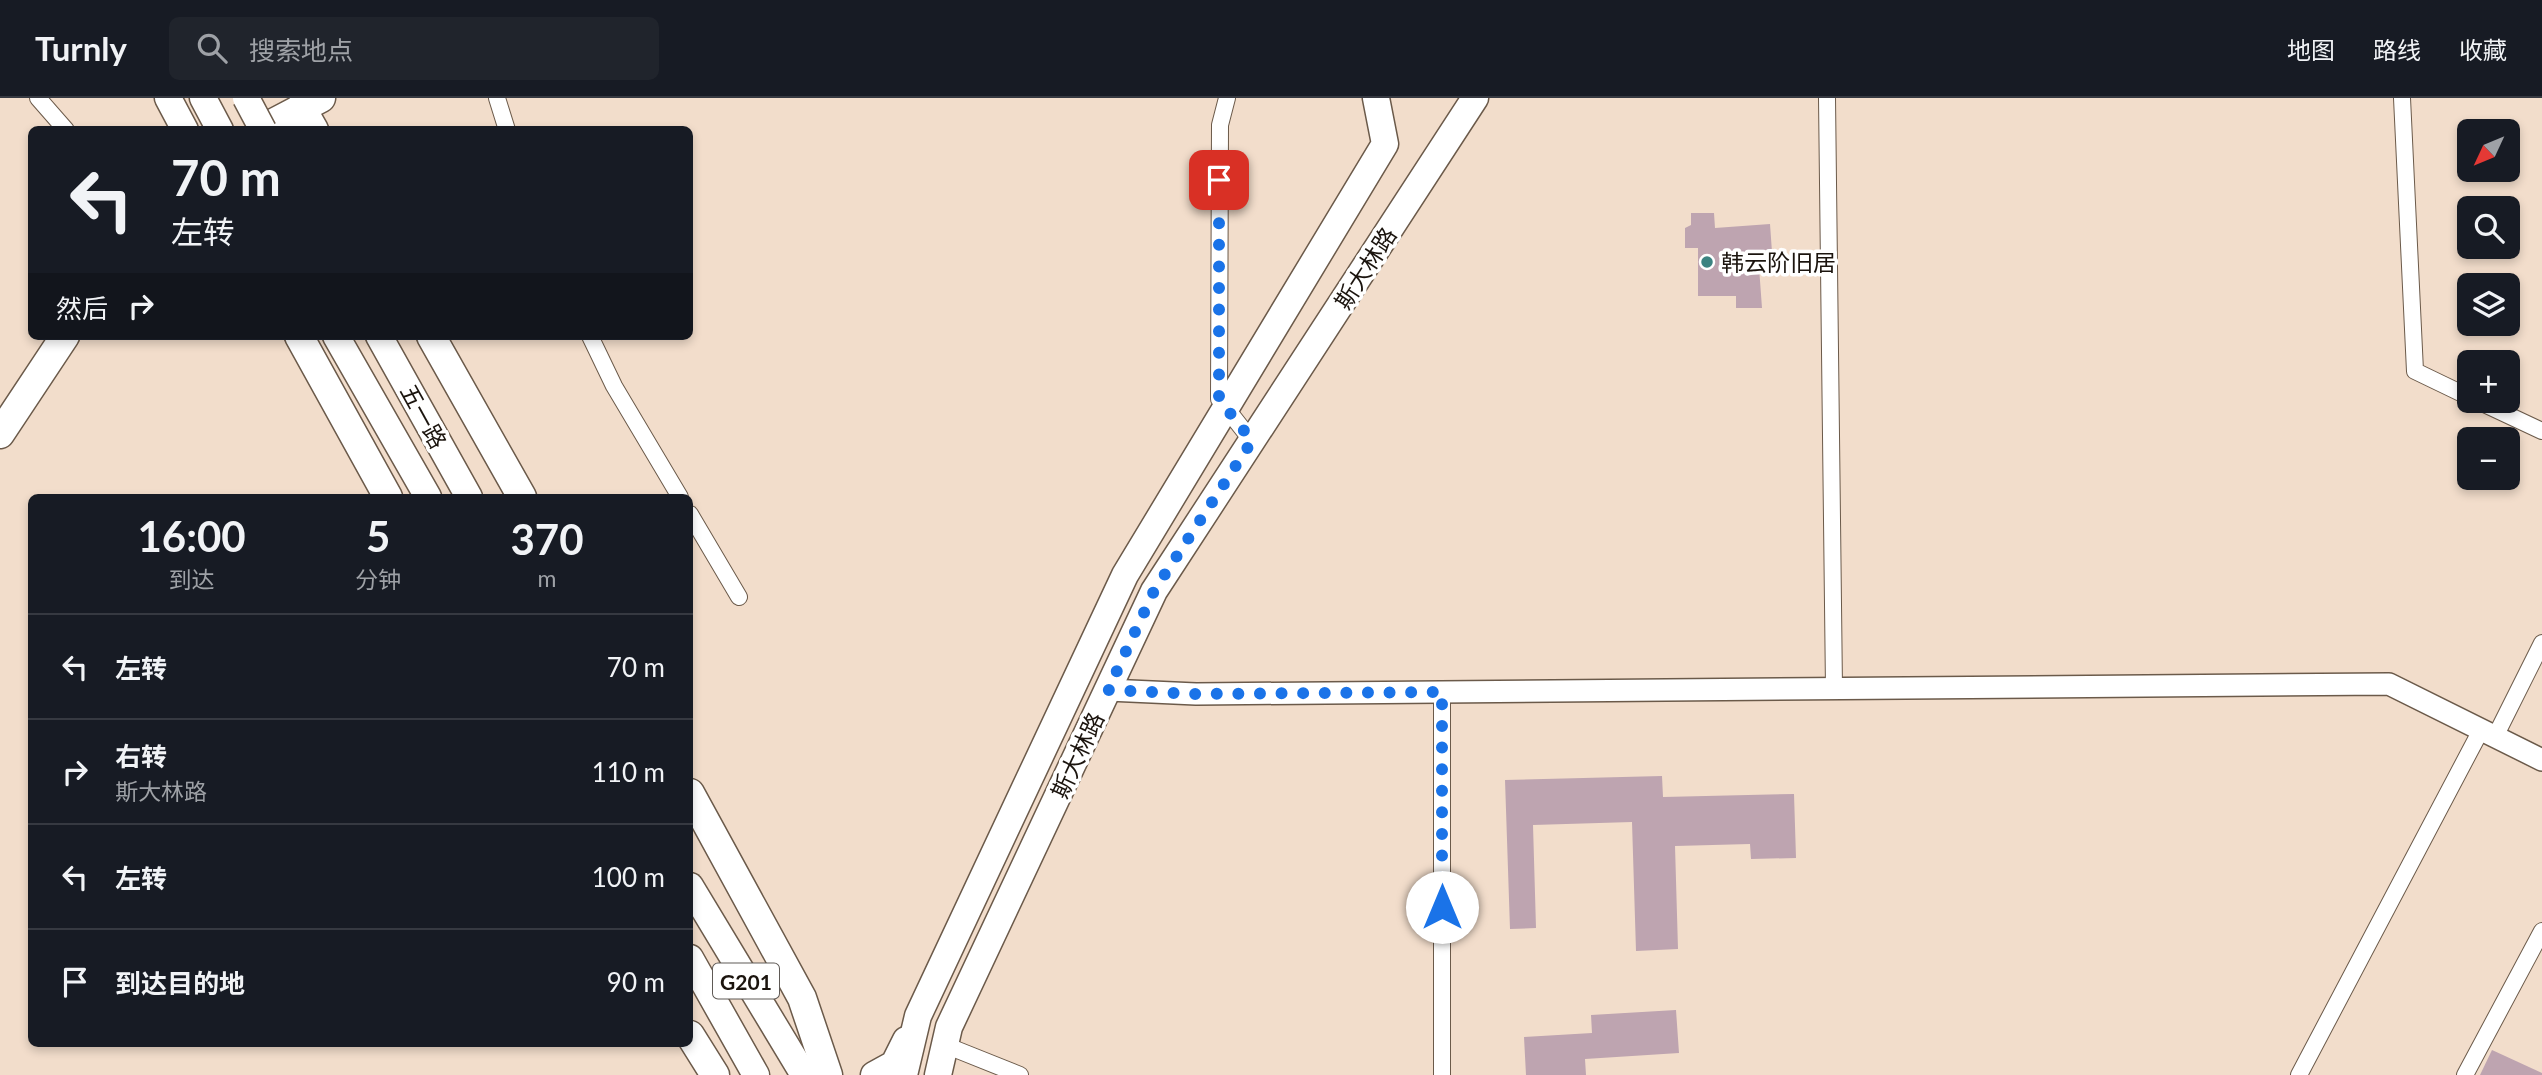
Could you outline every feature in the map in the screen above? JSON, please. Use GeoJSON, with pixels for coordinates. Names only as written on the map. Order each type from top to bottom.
{"type":"FeatureCollection","features":[{"type":"Feature","properties":{"kind":"highway"},"geometry":{"type":"LineString","coordinates":[[270,126],[308,108]]}},
{"type":"Feature","properties":{"kind":"highway"},"geometry":{"type":"LineString","coordinates":[[0,434],[62,340]]}},
{"type":"Feature","properties":{"kind":"highway"},"geometry":{"type":"LineString","coordinates":[[301,340],[386,494]]}},
{"type":"Feature","properties":{"kind":"highway"},"geometry":{"type":"LineString","coordinates":[[433,340],[520,494]]}},
{"type":"Feature","properties":{"kind":"highway"},"geometry":{"type":"LineString","coordinates":[[693,798],[802,998],[826,1073]]}},
{"type":"Feature","properties":{"kind":"highway"},"geometry":{"type":"LineString","coordinates":[[693,1040],[715,1075]]}},
{"type":"Feature","properties":{"kind":"main road"},"geometry":{"type":"LineString","coordinates":[[168,98],[183,126]]}},
{"type":"Feature","properties":{"kind":"main road"},"geometry":{"type":"LineString","coordinates":[[203,98],[218,126]]}},
{"type":"Feature","properties":{"kind":"main road"},"geometry":{"type":"LineString","coordinates":[[246,98],[260,126]]}},
{"type":"Feature","properties":{"kind":"main road","name":"斯大林路"},"geometry":{"type":"LineString","coordinates":[[904,1075],[918,1016],[1125,575],[1385,144],[1376,98]]}},
{"type":"Feature","properties":{"kind":"main road","name":"斯大林路"},"geometry":{"type":"LineString","coordinates":[[938,1075],[949,1027],[1154,591],[1475,98]]}},
{"type":"Feature","properties":{"kind":"main road"},"geometry":{"type":"LineString","coordinates":[[338,340],[426,494]]}},
{"type":"Feature","properties":{"kind":"main road","name":"五一路"},"geometry":{"type":"LineString","coordinates":[[381,340],[467,494]]}},
{"type":"Feature","properties":{"kind":"main road","name":"G201"},"geometry":{"type":"LineString","coordinates":[[693,891],[788,1050],[826,1073]]}},
{"type":"Feature","properties":{"kind":"main road"},"geometry":{"type":"LineString","coordinates":[[693,964],[750,1068]]}},
{"type":"Feature","properties":{"kind":"main road"},"geometry":{"type":"LineString","coordinates":[[874,1075],[894,1063],[918,1016]]}},
{"type":"Feature","properties":{"kind":"street"},"geometry":{"type":"LineString","coordinates":[[38,98],[62,126]]}},
{"type":"Feature","properties":{"kind":"street"},"geometry":{"type":"LineString","coordinates":[[497,98],[506,126]]}},
{"type":"Feature","properties":{"kind":"street"},"geometry":{"type":"LineString","coordinates":[[1227,98],[1220,125],[1219,399],[1252,441]]}},
{"type":"Feature","properties":{"kind":"street"},"geometry":{"type":"LineString","coordinates":[[1826,98],[1834,689]]}},
{"type":"Feature","properties":{"kind":"street"},"geometry":{"type":"LineString","coordinates":[[2402,98],[2415,371],[2457,391]]}},
{"type":"Feature","properties":{"kind":"street"},"geometry":{"type":"LineString","coordinates":[[592,340],[614,386],[678,494]]}},
{"type":"Feature","properties":{"kind":"street"},"geometry":{"type":"LineString","coordinates":[[2504,413],[2542,431]]}},
{"type":"Feature","properties":{"kind":"street"},"geometry":{"type":"LineString","coordinates":[[693,518],[739,597]]}},
{"type":"Feature","properties":{"kind":"street"},"geometry":{"type":"LineString","coordinates":[[2299,1075],[2488,733],[2542,643]]}},
{"type":"Feature","properties":{"kind":"street"},"geometry":{"type":"LineString","coordinates":[[1108,690],[1196,694],[2389,684],[2542,760]]}},
{"type":"Feature","properties":{"kind":"street"},"geometry":{"type":"LineString","coordinates":[[1441,1075],[1442,692]]}},
{"type":"Feature","properties":{"kind":"street"},"geometry":{"type":"LineString","coordinates":[[2465,1075],[2542,931]]}},
{"type":"Feature","properties":{"kind":"street"},"geometry":{"type":"LineString","coordinates":[[945,1045],[1020,1075]]}},
{"type":"Feature","properties":{"kind":"building","name":"韩云阶旧居"},"geometry":{"type":"Polygon","coordinates":[[[1691,213],[1714,213],[1715,228],[1770,224],[1773,266],[1759,267],[1762,308],[1736,308],[1736,296],[1698,296],[1698,248],[1685,248],[1685,228],[1691,225],[1691,213]]]}},
{"type":"Feature","properties":{"kind":"building"},"geometry":{"type":"Polygon","coordinates":[[[1662,776],[1663,797],[1794,794],[1796,858],[1751,859],[1750,844],[1675,846],[1678,949],[1636,951],[1632,822],[1533,825],[1536,928],[1510,929],[1505,780],[1662,776]]]}},
{"type":"Feature","properties":{"kind":"building"},"geometry":{"type":"Polygon","coordinates":[[[1676,1010],[1679,1053],[1585,1059],[1586,1075],[1526,1075],[1524,1037],[1592,1033],[1591,1015],[1676,1010]]]}},
{"type":"Feature","properties":{"kind":"building"},"geometry":{"type":"Polygon","coordinates":[[[2492,1050],[2542,1073],[2542,1075],[2480,1075],[2492,1050]]]}},
{"type":"Feature","properties":{"kind":"place","name":"韩云阶旧居"},"geometry":{"type":"Point","coordinates":[1707,262]}},
{"type":"Feature","properties":{"kind":"route"},"geometry":{"type":"LineString","coordinates":[[1219,180],[1219,399],[1252,441],[1154,591],[1108,690],[1196,694],[1442,692],[1442,907]]}}]}
